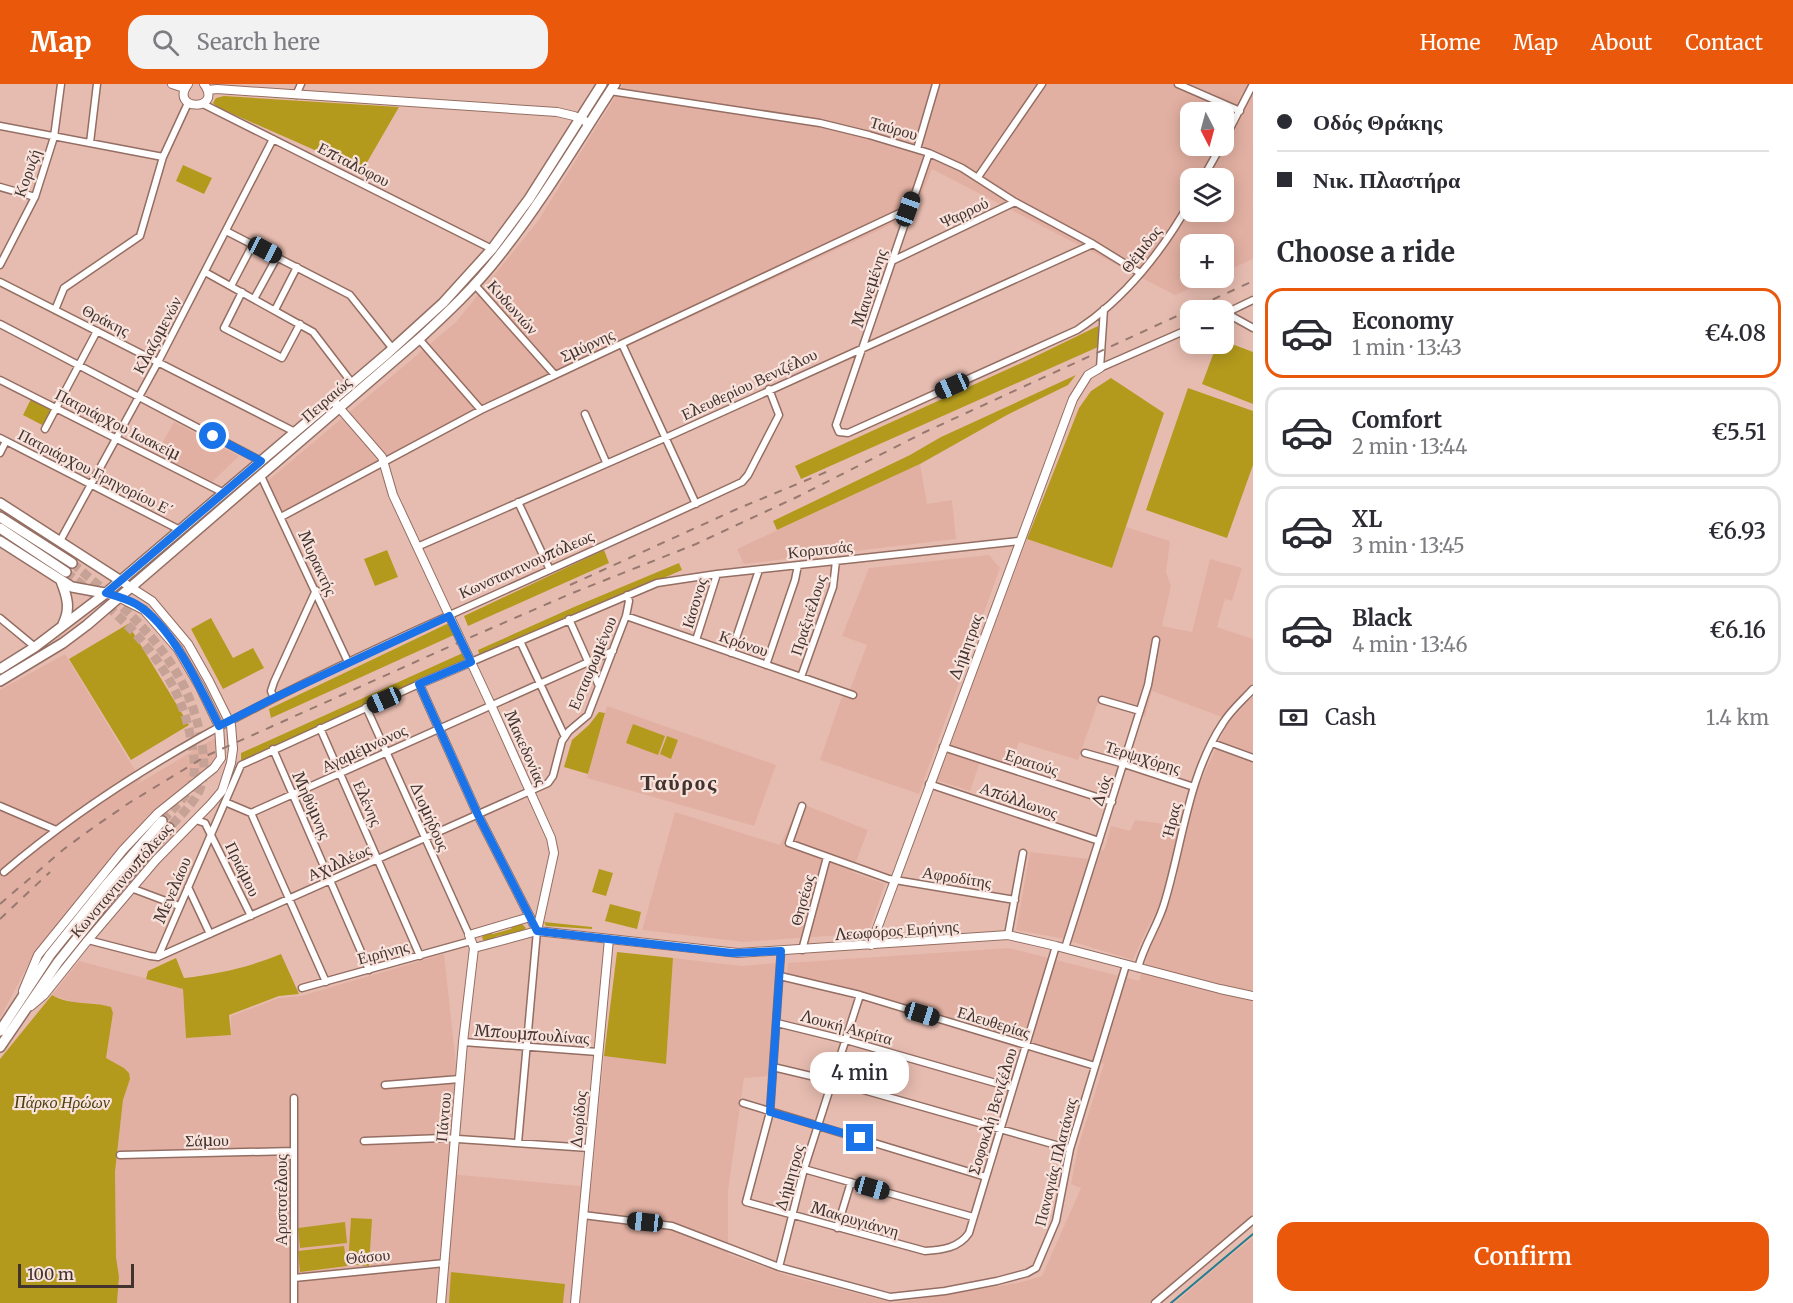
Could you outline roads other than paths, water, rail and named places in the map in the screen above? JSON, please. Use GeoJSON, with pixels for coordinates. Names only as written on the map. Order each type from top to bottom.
{"type":"FeatureCollection","features":[{"type":"Feature","properties":{"kind":"main road","name":"Πειραιώς"},"geometry":{"type":"LineString","coordinates":[[0,681],[75,635],[131,588],[261,476],[336,404],[352,383],[443,303],[492,249],[609,86]]}},
{"type":"Feature","properties":{"kind":"main road","name":"Πειραιώς"},"geometry":{"type":"LineString","coordinates":[[0,669],[35,647],[106,593],[295,432],[336,404],[419,339],[475,285],[500,256],[537,204],[585,121]]}},
{"type":"Feature","properties":{"kind":"main road"},"geometry":{"type":"LineString","coordinates":[[0,503],[120,580]]}},
{"type":"Feature","properties":{"kind":"main road"},"geometry":{"type":"LineString","coordinates":[[0,517],[69,568],[0,528]]}},
{"type":"Feature","properties":{"kind":"main road"},"geometry":{"type":"LineString","coordinates":[[0,541],[72,587],[120,597]]}},
{"type":"Feature","properties":{"kind":"main road"},"geometry":{"type":"LineString","coordinates":[[61,581],[68,607],[62,627]]}},
{"type":"Feature","properties":{"kind":"main road"},"geometry":{"type":"LineString","coordinates":[[0,1031],[50,955],[106,885],[165,825],[72,943],[27,1009]]}},
{"type":"Feature","properties":{"kind":"main road","name":"Κωνσταντινουπόλεως"},"geometry":{"type":"LineString","coordinates":[[0,1047],[27,1009]]}},
{"type":"Feature","properties":{"kind":"street","name":"Κορυζή"},"geometry":{"type":"LineString","coordinates":[[0,265],[35,197],[54,137],[61,84]]}},
{"type":"Feature","properties":{"kind":"street"},"geometry":{"type":"LineString","coordinates":[[90,143],[97,84]]}},
{"type":"Feature","properties":{"kind":"street"},"geometry":{"type":"LineString","coordinates":[[172,84],[186,86],[184,96],[188,103],[195,106],[203,104],[208,98],[206,87],[218,87],[296,95],[557,112],[585,121]]}},
{"type":"Feature","properties":{"kind":"street"},"geometry":{"type":"LineString","coordinates":[[296,95],[301,84]]}},
{"type":"Feature","properties":{"kind":"street"},"geometry":{"type":"LineString","coordinates":[[917,149],[936,84]]}},
{"type":"Feature","properties":{"kind":"street"},"geometry":{"type":"LineString","coordinates":[[978,177],[1042,84]]}},
{"type":"Feature","properties":{"kind":"street"},"geometry":{"type":"LineString","coordinates":[[1178,84],[1240,111]]}},
{"type":"Feature","properties":{"kind":"street"},"geometry":{"type":"LineString","coordinates":[[1234,122],[1253,84]]}},
{"type":"Feature","properties":{"kind":"street","name":"Ταύρου"},"geometry":{"type":"LineString","coordinates":[[609,86],[845,128],[929,153],[978,177],[1015,202],[1093,244],[1140,273]]}},
{"type":"Feature","properties":{"kind":"street"},"geometry":{"type":"LineString","coordinates":[[55,310],[64,288],[140,236],[163,157],[188,103]]}},
{"type":"Feature","properties":{"kind":"street","name":"Επταλόφου"},"geometry":{"type":"LineString","coordinates":[[203,104],[492,249]]}},
{"type":"Feature","properties":{"kind":"street"},"geometry":{"type":"LineString","coordinates":[[0,126],[163,157]]}},
{"type":"Feature","properties":{"kind":"street","name":"Κλαζομενών"},"geometry":{"type":"LineString","coordinates":[[60,541],[158,362],[273,139]]}},
{"type":"Feature","properties":{"kind":"street","name":"Μαινεμένης"},"geometry":{"type":"LineString","coordinates":[[929,153],[836,425],[838,432],[848,433],[1077,330],[1104,309]]}},
{"type":"Feature","properties":{"kind":"street"},"geometry":{"type":"LineString","coordinates":[[0,187],[35,197]]}},
{"type":"Feature","properties":{"kind":"street","name":"Ψαρρού"},"geometry":{"type":"LineString","coordinates":[[892,261],[1015,202]]}},
{"type":"Feature","properties":{"kind":"street","name":"Σμύρνης"},"geometry":{"type":"LineString","coordinates":[[281,517],[481,410],[908,209]]}},
{"type":"Feature","properties":{"kind":"street","name":"Θέμιδος"},"geometry":{"type":"LineString","coordinates":[[1104,309],[1140,273],[1180,217]]}},
{"type":"Feature","properties":{"kind":"street"},"geometry":{"type":"LineString","coordinates":[[226,231],[350,295],[393,349]]}},
{"type":"Feature","properties":{"kind":"street"},"geometry":{"type":"LineString","coordinates":[[231,286],[253,244]]}},
{"type":"Feature","properties":{"kind":"street","name":"Ελευθερίου Βενιζέλου"},"geometry":{"type":"LineString","coordinates":[[417,547],[665,438],[1093,244]]}},
{"type":"Feature","properties":{"kind":"street"},"geometry":{"type":"LineString","coordinates":[[254,299],[277,257]]}},
{"type":"Feature","properties":{"kind":"street"},"geometry":{"type":"LineString","coordinates":[[275,310],[297,267]]}},
{"type":"Feature","properties":{"kind":"street"},"geometry":{"type":"LineString","coordinates":[[205,272],[314,332],[352,383]]}},
{"type":"Feature","properties":{"kind":"street","name":"Θράκης"},"geometry":{"type":"LineString","coordinates":[[0,282],[295,432]]}},
{"type":"Feature","properties":{"kind":"street","name":"Κυδωνιών"},"geometry":{"type":"LineString","coordinates":[[475,285],[555,375]]}},
{"type":"Feature","properties":{"kind":"street"},"geometry":{"type":"LineString","coordinates":[[242,292],[224,328],[282,358],[300,324]]}},
{"type":"Feature","properties":{"kind":"street"},"geometry":{"type":"LineString","coordinates":[[1234,310],[1253,300]]}},
{"type":"Feature","properties":{"kind":"street"},"geometry":{"type":"LineString","coordinates":[[1104,309],[1100,368],[1180,333]]}},
{"type":"Feature","properties":{"kind":"street"},"geometry":{"type":"LineString","coordinates":[[1234,318],[1253,328]]}},
{"type":"Feature","properties":{"kind":"street"},"geometry":{"type":"LineString","coordinates":[[0,324],[261,461]]}},
{"type":"Feature","properties":{"kind":"street"},"geometry":{"type":"LineString","coordinates":[[45,429],[97,331]]}},
{"type":"Feature","properties":{"kind":"street"},"geometry":{"type":"LineString","coordinates":[[419,339],[481,410]]}},
{"type":"Feature","properties":{"kind":"street"},"geometry":{"type":"LineString","coordinates":[[622,344],[696,504]]}},
{"type":"Feature","properties":{"kind":"street","name":"Δήμητρας"},"geometry":{"type":"LineString","coordinates":[[871,945],[1073,399],[1088,375],[1100,368]]}},
{"type":"Feature","properties":{"kind":"street","name":"Πατριάρχου Ιωακείμ"},"geometry":{"type":"LineString","coordinates":[[0,380],[224,492]]}},
{"type":"Feature","properties":{"kind":"street","name":"Κωνσταντινουπόλεως"},"geometry":{"type":"LineString","coordinates":[[4,872],[115,787],[229,720],[348,662],[696,504],[746,479],[779,415],[769,389]]}},
{"type":"Feature","properties":{"kind":"street","name":"Μακεδονίας"},"geometry":{"type":"LineString","coordinates":[[336,404],[384,461],[393,495],[551,838],[554,851],[537,931],[518,1143]]}},
{"type":"Feature","properties":{"kind":"street"},"geometry":{"type":"LineString","coordinates":[[585,414],[606,462]]}},
{"type":"Feature","properties":{"kind":"street"},"geometry":{"type":"LineString","coordinates":[[0,453],[3,439]]}},
{"type":"Feature","properties":{"kind":"street","name":"Πατριάρχου Γρηγορίου Ε΄"},"geometry":{"type":"LineString","coordinates":[[3,439],[180,530]]}},
{"type":"Feature","properties":{"kind":"street","name":"Μυρακτής"},"geometry":{"type":"LineString","coordinates":[[261,476],[348,662]]}},
{"type":"Feature","properties":{"kind":"street"},"geometry":{"type":"LineString","coordinates":[[518,501],[550,570]]}},
{"type":"Feature","properties":{"kind":"street","name":"Κορυτσάς"},"geometry":{"type":"LineString","coordinates":[[627,595],[657,583],[717,574],[1019,541]]}},
{"type":"Feature","properties":{"kind":"street","name":"Πραξιτέλους"},"geometry":{"type":"LineString","coordinates":[[801,677],[832,587],[837,561]]}},
{"type":"Feature","properties":{"kind":"street"},"geometry":{"type":"LineString","coordinates":[[766,665],[798,565]]}},
{"type":"Feature","properties":{"kind":"street"},"geometry":{"type":"LineString","coordinates":[[731,653],[759,570]]}},
{"type":"Feature","properties":{"kind":"street","name":"Ιάσονος"},"geometry":{"type":"LineString","coordinates":[[696,640],[717,574]]}},
{"type":"Feature","properties":{"kind":"street"},"geometry":{"type":"LineString","coordinates":[[120,580],[155,605],[188,644],[229,720]]}},
{"type":"Feature","properties":{"kind":"street"},"geometry":{"type":"LineString","coordinates":[[274,698],[272,691],[274,682],[316,590]]}},
{"type":"Feature","properties":{"kind":"street"},"geometry":{"type":"LineString","coordinates":[[273,749],[627,595]]}},
{"type":"Feature","properties":{"kind":"street","name":"Εσταυρωμένου"},"geometry":{"type":"LineString","coordinates":[[531,792],[551,780],[565,736],[585,718],[626,616],[629,601],[627,595]]}},
{"type":"Feature","properties":{"kind":"street"},"geometry":{"type":"LineString","coordinates":[[18,1003],[38,955],[123,850],[158,813],[218,763],[221,754],[219,726],[200,687],[169,636],[144,610],[120,597]]}},
{"type":"Feature","properties":{"kind":"street","name":"Κρόνου"},"geometry":{"type":"LineString","coordinates":[[626,616],[853,695]]}},
{"type":"Feature","properties":{"kind":"street"},"geometry":{"type":"LineString","coordinates":[[0,618],[35,647]]}},
{"type":"Feature","properties":{"kind":"street"},"geometry":{"type":"LineString","coordinates":[[569,620],[599,686]]}},
{"type":"Feature","properties":{"kind":"street","name":"Διός"},"geometry":{"type":"LineString","coordinates":[[1065,948],[1149,685],[1156,640]]}},
{"type":"Feature","properties":{"kind":"street"},"geometry":{"type":"LineString","coordinates":[[520,641],[565,736]]}},
{"type":"Feature","properties":{"kind":"street","name":"Αγαμέμνωνος"},"geometry":{"type":"LineString","coordinates":[[251,813],[613,651]]}},
{"type":"Feature","properties":{"kind":"street"},"geometry":{"type":"LineString","coordinates":[[419,684],[478,815],[537,931]]}},
{"type":"Feature","properties":{"kind":"street","name":"Ήρας"},"geometry":{"type":"LineString","coordinates":[[1138,968],[1142,952],[1166,901],[1194,787],[1212,744],[1228,716],[1253,689]]}},
{"type":"Feature","properties":{"kind":"street"},"geometry":{"type":"LineString","coordinates":[[1102,700],[1140,711]]}},
{"type":"Feature","properties":{"kind":"street","name":"Διομήδους"},"geometry":{"type":"LineString","coordinates":[[366,707],[471,942]]}},
{"type":"Feature","properties":{"kind":"street","name":"Κωνσταντινουπόλεως"},"geometry":{"type":"LineString","coordinates":[[27,1009],[44,995],[131,888],[222,791],[233,749],[229,720]]}},
{"type":"Feature","properties":{"kind":"street","name":"Ελένης"},"geometry":{"type":"LineString","coordinates":[[320,728],[420,956]]}},
{"type":"Feature","properties":{"kind":"street"},"geometry":{"type":"LineString","coordinates":[[1212,744],[1253,758]]}},
{"type":"Feature","properties":{"kind":"street","name":"Ερατούς"},"geometry":{"type":"LineString","coordinates":[[943,747],[1112,802]]}},
{"type":"Feature","properties":{"kind":"street","name":"Μενελάου"},"geometry":{"type":"LineString","coordinates":[[158,957],[239,768],[246,761],[273,749]]}},
{"type":"Feature","properties":{"kind":"street","name":"Μηθύμνης"},"geometry":{"type":"LineString","coordinates":[[273,749],[369,970]]}},
{"type":"Feature","properties":{"kind":"street","name":"Τερψιχόρης"},"geometry":{"type":"LineString","coordinates":[[1085,753],[1194,787]]}},
{"type":"Feature","properties":{"kind":"street","name":"Απόλλωνος"},"geometry":{"type":"LineString","coordinates":[[929,784],[1099,841]]}},
{"type":"Feature","properties":{"kind":"street","name":"Αχιλλέως"},"geometry":{"type":"LineString","coordinates":[[158,957],[531,792]]}},
{"type":"Feature","properties":{"kind":"street"},"geometry":{"type":"LineString","coordinates":[[225,802],[251,813],[326,982]]}},
{"type":"Feature","properties":{"kind":"street"},"geometry":{"type":"LineString","coordinates":[[0,806],[56,830]]}},
{"type":"Feature","properties":{"kind":"street","name":"Αφροδίτης"},"geometry":{"type":"LineString","coordinates":[[802,806],[789,843],[895,880],[1015,900]]}},
{"type":"Feature","properties":{"kind":"street"},"geometry":{"type":"LineString","coordinates":[[196,820],[205,823],[211,834]]}},
{"type":"Feature","properties":{"kind":"street","name":"Πριάμου"},"geometry":{"type":"LineString","coordinates":[[211,834],[251,916]]}},
{"type":"Feature","properties":{"kind":"street"},"geometry":{"type":"LineString","coordinates":[[1008,935],[1023,853]]}},
{"type":"Feature","properties":{"kind":"street","name":"Θησέως"},"geometry":{"type":"LineString","coordinates":[[802,950],[827,857]]}},
{"type":"Feature","properties":{"kind":"street"},"geometry":{"type":"LineString","coordinates":[[188,887],[210,934]]}},
{"type":"Feature","properties":{"kind":"street"},"geometry":{"type":"LineString","coordinates":[[131,888],[179,906]]}},
{"type":"Feature","properties":{"kind":"street","name":"Ειρήνης"},"geometry":{"type":"LineString","coordinates":[[471,942],[530,917]]}},
{"type":"Feature","properties":{"kind":"street","name":"Λεωφόρος Ειρήνης"},"geometry":{"type":"LineString","coordinates":[[537,931],[732,953],[1008,935],[1220,990],[1253,996]]}},
{"type":"Feature","properties":{"kind":"street","name":"Ειρήνης"},"geometry":{"type":"LineString","coordinates":[[302,988],[471,942],[537,931]]}},
{"type":"Feature","properties":{"kind":"street","name":"Δωρίδος"},"geometry":{"type":"LineString","coordinates":[[575,1303],[609,939]]}},
{"type":"Feature","properties":{"kind":"street"},"geometry":{"type":"LineString","coordinates":[[88,940],[158,957]]}},
{"type":"Feature","properties":{"kind":"street","name":"Πάντου"},"geometry":{"type":"LineString","coordinates":[[441,1303],[471,942]]}},
{"type":"Feature","properties":{"kind":"street","name":"Σοφοκλή Βενιζέλου"},"geometry":{"type":"LineString","coordinates":[[957,1245],[969,1233],[1056,946]]}},
{"type":"Feature","properties":{"kind":"street"},"geometry":{"type":"LineString","coordinates":[[770,1112],[781,951]]}},
{"type":"Feature","properties":{"kind":"street","name":"Παναγιάς Πλατάνας"},"geometry":{"type":"LineString","coordinates":[[901,1300],[997,1281],[1032,1271],[1043,1254],[1056,1221],[1070,1149],[1126,965]]}},
{"type":"Feature","properties":{"kind":"street","name":"Ελευθερίας"},"geometry":{"type":"LineString","coordinates":[[780,976],[860,995],[1095,1066]]}},
{"type":"Feature","properties":{"kind":"street","name":"Δήμητρος"},"geometry":{"type":"LineString","coordinates":[[779,1267],[804,1169],[860,995]]}},
{"type":"Feature","properties":{"kind":"street","name":"Λουκή Ακρίτα"},"geometry":{"type":"LineString","coordinates":[[777,1023],[846,1040],[1013,1088]]}},
{"type":"Feature","properties":{"kind":"street","name":"Μπουμπουλίνας"},"geometry":{"type":"LineString","coordinates":[[463,1042],[598,1052]]}},
{"type":"Feature","properties":{"kind":"street"},"geometry":{"type":"LineString","coordinates":[[773,1067],[832,1081],[1070,1149]]}},
{"type":"Feature","properties":{"kind":"street"},"geometry":{"type":"LineString","coordinates":[[385,1085],[460,1079]]}},
{"type":"Feature","properties":{"kind":"street","name":"Αριστοτέλους"},"geometry":{"type":"LineString","coordinates":[[294,1098],[294,1303]]}},
{"type":"Feature","properties":{"kind":"street"},"geometry":{"type":"LineString","coordinates":[[743,1103],[986,1177]]}},
{"type":"Feature","properties":{"kind":"street","name":"Μακρυγιάννη"},"geometry":{"type":"LineString","coordinates":[[770,1112],[746,1202],[926,1251],[957,1245]]}},
{"type":"Feature","properties":{"kind":"street"},"geometry":{"type":"LineString","coordinates":[[364,1141],[431,1137],[589,1148]]}},
{"type":"Feature","properties":{"kind":"street","name":"Σάμου"},"geometry":{"type":"LineString","coordinates":[[120,1155],[294,1151]]}},
{"type":"Feature","properties":{"kind":"street"},"geometry":{"type":"LineString","coordinates":[[804,1169],[974,1217]]}},
{"type":"Feature","properties":{"kind":"street"},"geometry":{"type":"LineString","coordinates":[[837,1228],[851,1182]]}},
{"type":"Feature","properties":{"kind":"street"},"geometry":{"type":"LineString","coordinates":[[583,1215],[672,1226],[779,1267],[901,1300]]}},
{"type":"Feature","properties":{"kind":"street"},"geometry":{"type":"LineString","coordinates":[[1155,1303],[1253,1220]]}},
{"type":"Feature","properties":{"kind":"street","name":"Θάσου"},"geometry":{"type":"LineString","coordinates":[[294,1278],[445,1263]]}},
{"type":"Feature","properties":{"kind":"waterway"},"geometry":{"type":"LineString","coordinates":[[1171,1303],[1253,1234]]}},
{"type":"Feature","properties":{"kind":"tunnel"},"geometry":{"type":"LineString","coordinates":[[72,563],[135,619],[153,640],[170,662],[194,711],[203,751],[202,783],[194,800],[169,828]]}},
{"type":"Feature","properties":{"kind":"tunnel"},"geometry":{"type":"LineString","coordinates":[[66,572],[107,606],[145,645],[161,666],[184,714],[194,757],[193,781],[185,795],[162,821]]}},
{"type":"Feature","properties":{"kind":"railway"},"geometry":{"type":"LineString","coordinates":[[0,904],[64,849],[94,827],[206,756],[570,594],[696,544],[797,497],[925,432],[1253,281]]}},
{"type":"Feature","properties":{"kind":"railway"},"geometry":{"type":"LineString","coordinates":[[570,585],[737,509],[831,470]]}},
{"type":"Feature","properties":{"kind":"railway"},"geometry":{"type":"LineString","coordinates":[[0,919],[50,872]]}},
{"type":"Feature","properties":{"kind":"district","name":"Ταύρος"},"geometry":{"type":"Point","coordinates":[679,782]}},
{"type":"Feature","properties":{"kind":"park label","name":"Πάρκο Ηρώων"},"geometry":{"type":"Point","coordinates":[62,1102]}}]}
